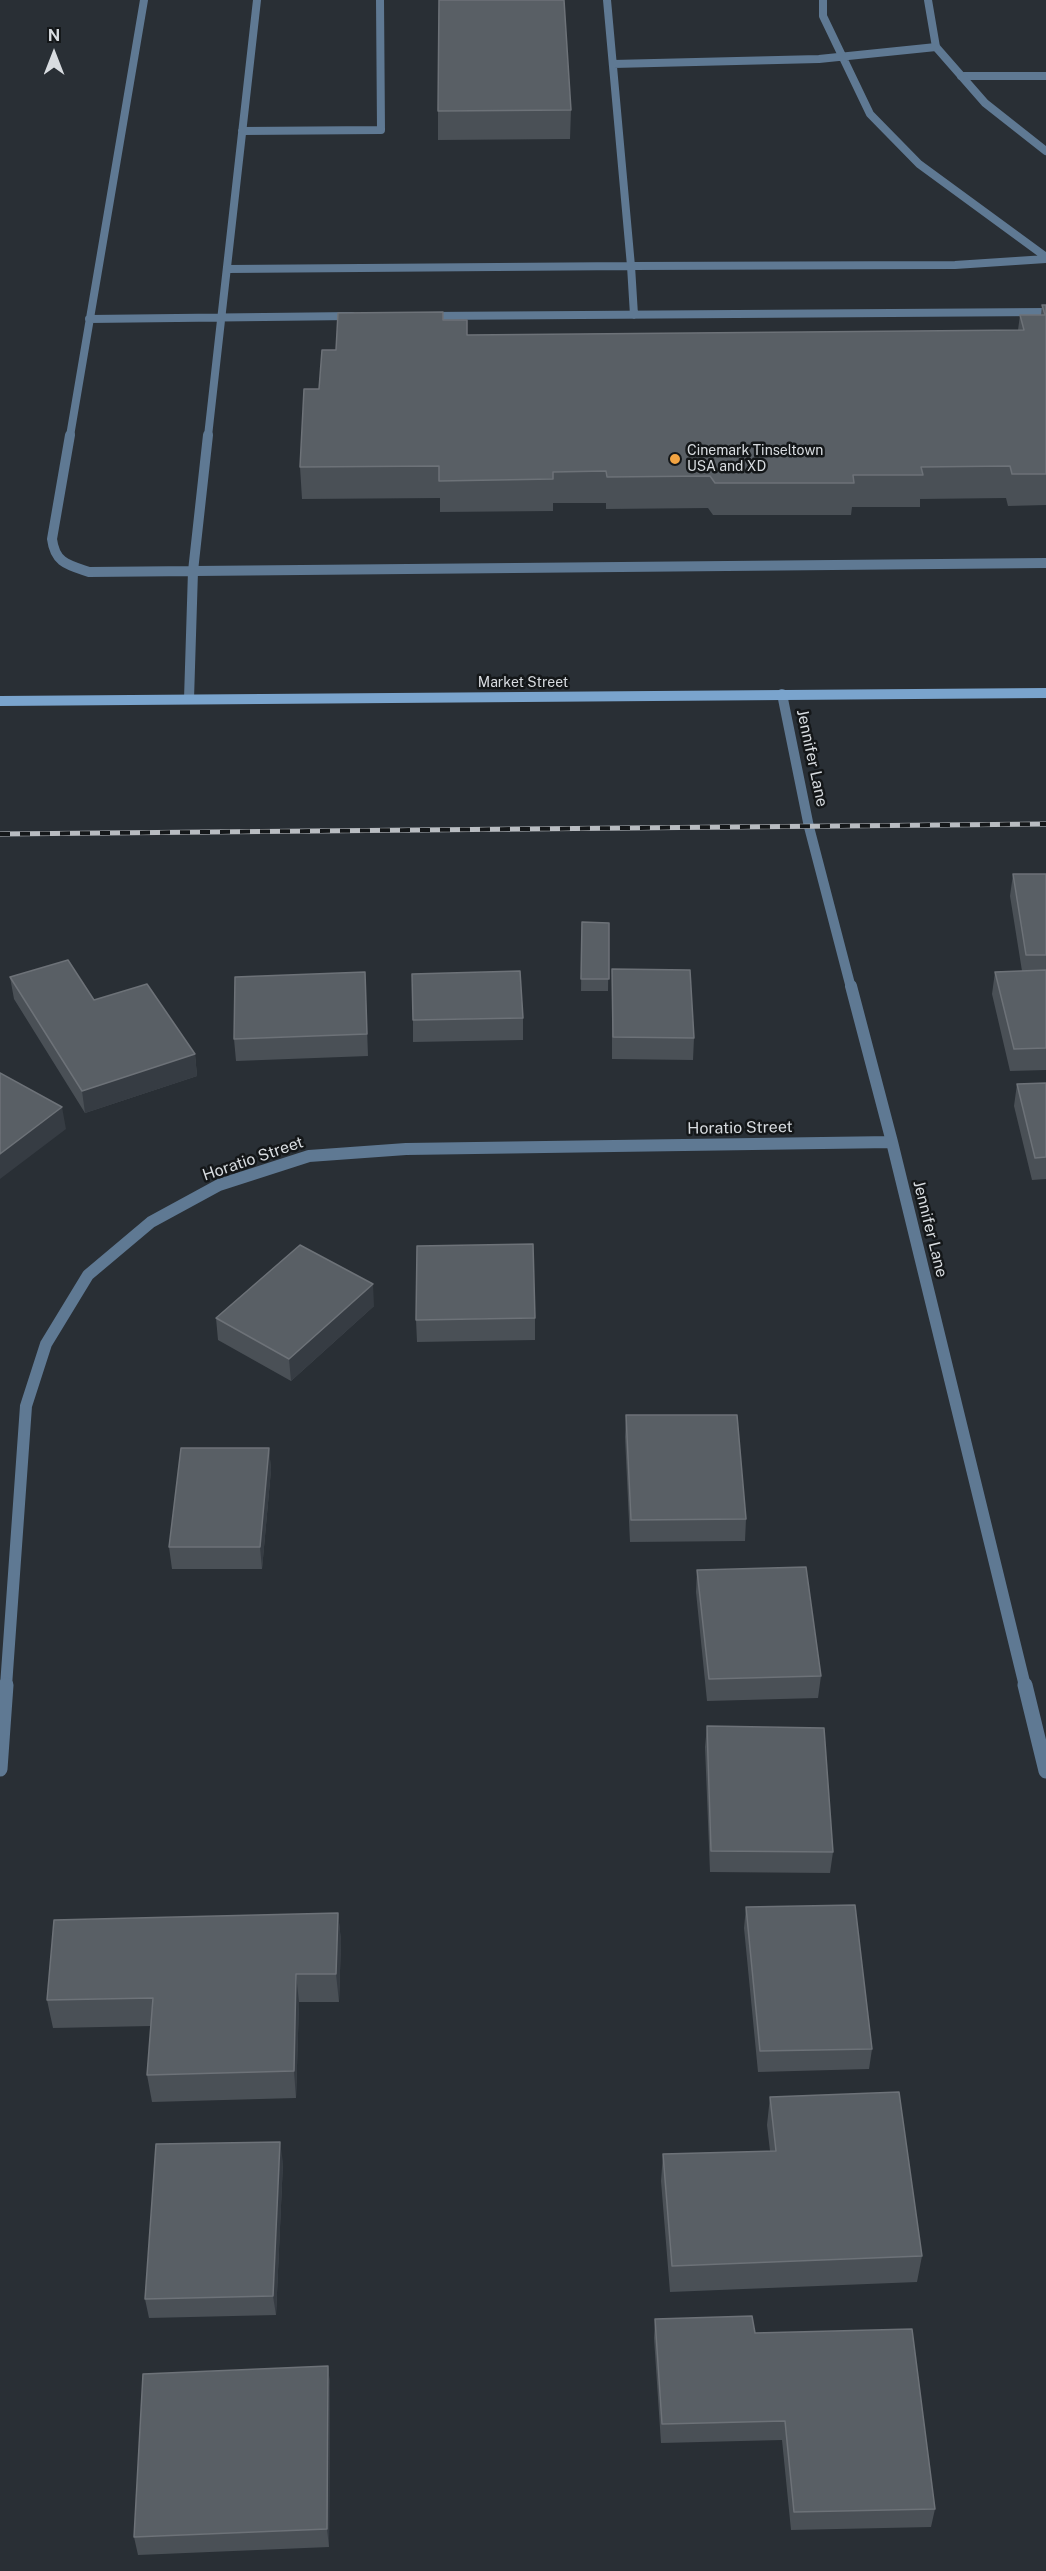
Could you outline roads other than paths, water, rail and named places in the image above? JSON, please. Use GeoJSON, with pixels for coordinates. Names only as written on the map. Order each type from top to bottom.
{"type":"FeatureCollection","features":[{"type":"Feature","properties":{"kind":"main road","name":"Market Street"},"geometry":{"type":"LineString","coordinates":[[0,701],[1046,693]]}},
{"type":"Feature","properties":{"kind":"street"},"geometry":{"type":"LineString","coordinates":[[144,0],[52,539],[54,553],[67,565],[90,572],[1046,563]]}},
{"type":"Feature","properties":{"kind":"street"},"geometry":{"type":"LineString","coordinates":[[189,699],[193,571],[257,0]]}},
{"type":"Feature","properties":{"kind":"street"},"geometry":{"type":"LineString","coordinates":[[242,131],[381,130],[380,0]]}},
{"type":"Feature","properties":{"kind":"street"},"geometry":{"type":"LineString","coordinates":[[607,0],[634,315]]}},
{"type":"Feature","properties":{"kind":"street"},"geometry":{"type":"LineString","coordinates":[[823,0],[823,16],[840,56],[870,114],[919,164],[1046,258]]}},
{"type":"Feature","properties":{"kind":"street"},"geometry":{"type":"LineString","coordinates":[[928,0],[936,47],[985,104],[1046,150]]}},
{"type":"Feature","properties":{"kind":"street"},"geometry":{"type":"LineString","coordinates":[[613,64],[749,63],[936,47]]}},
{"type":"Feature","properties":{"kind":"street"},"geometry":{"type":"LineString","coordinates":[[961,75],[1046,76]]}},
{"type":"Feature","properties":{"kind":"street"},"geometry":{"type":"LineString","coordinates":[[227,269],[955,265],[1046,258]]}},
{"type":"Feature","properties":{"kind":"street"},"geometry":{"type":"LineString","coordinates":[[410,316],[1046,312]]}},
{"type":"Feature","properties":{"kind":"street"},"geometry":{"type":"LineString","coordinates":[[89,319],[363,316]]}},
{"type":"Feature","properties":{"kind":"street","name":"Jennifer Lane"},"geometry":{"type":"LineString","coordinates":[[782,694],[809,828],[892,1142],[1046,1771]]}},
{"type":"Feature","properties":{"kind":"street","name":"Horatio Street"},"geometry":{"type":"LineString","coordinates":[[0,1769],[26,1406],[46,1344],[88,1275],[151,1221],[219,1185],[309,1156],[406,1149],[892,1142]]}},
{"type":"Feature","properties":{"kind":"railway"},"geometry":{"type":"LineString","coordinates":[[0,834],[1046,824]]}},
{"type":"Feature","properties":{"kind":"place","name":"Cinemark Tinseltown USA and XD"},"geometry":{"type":"Point","coordinates":[675,459]}}]}
